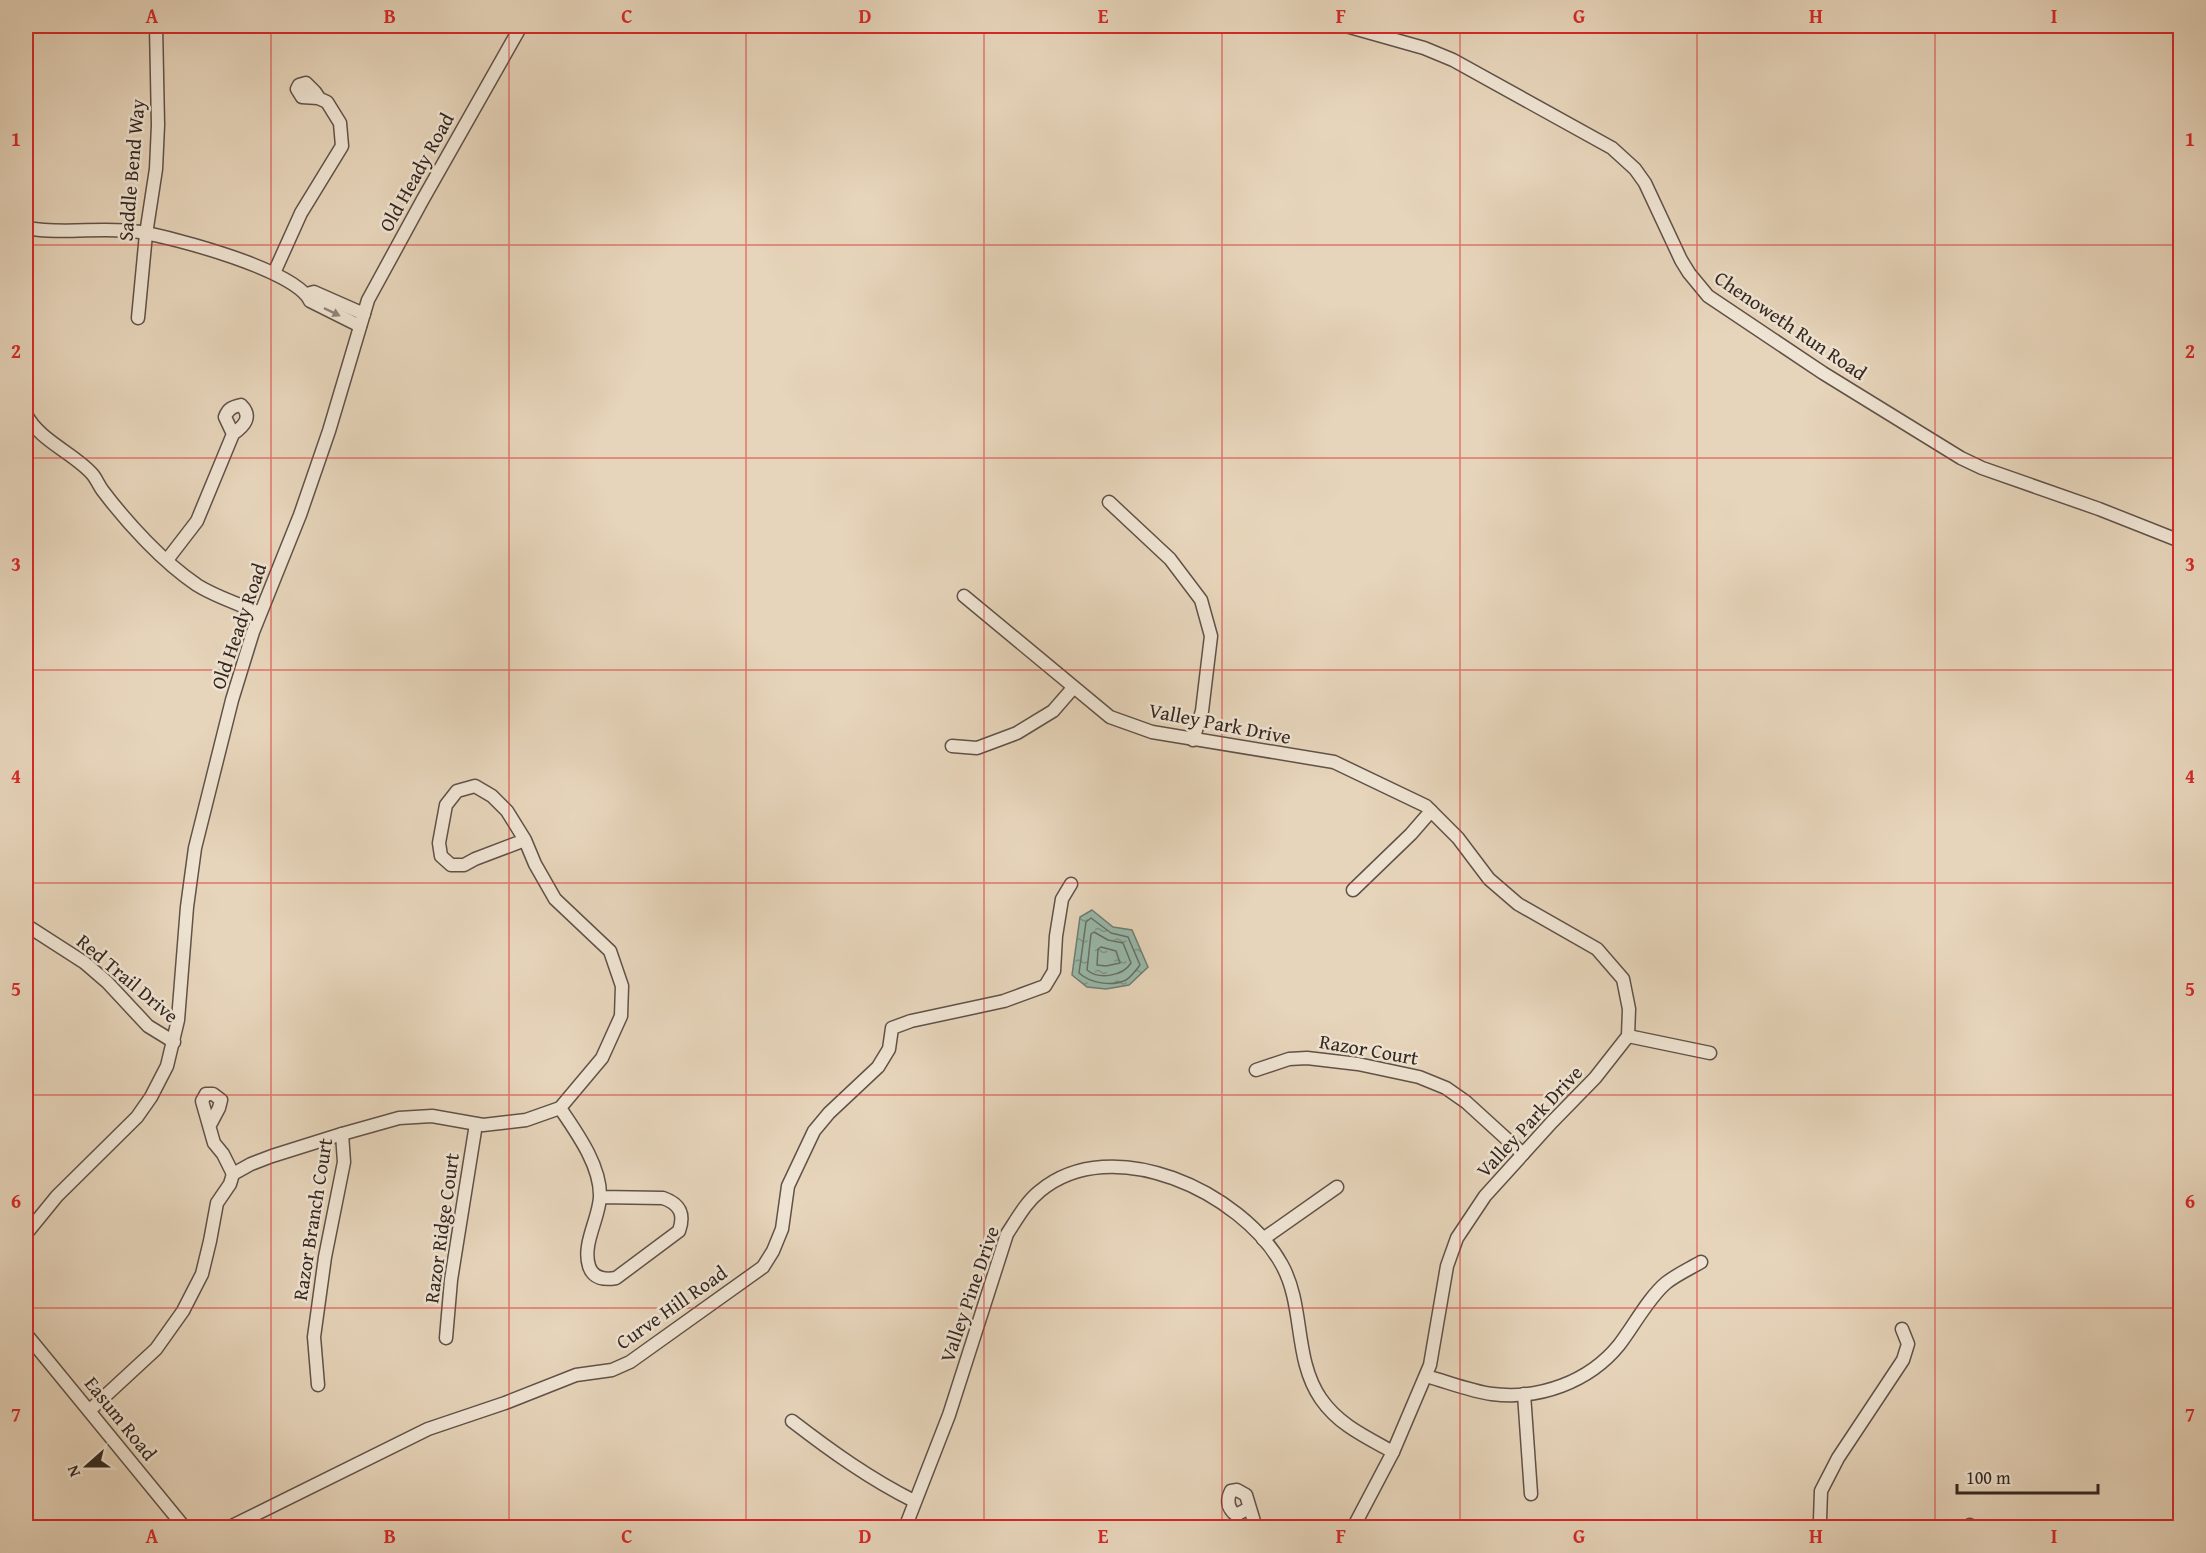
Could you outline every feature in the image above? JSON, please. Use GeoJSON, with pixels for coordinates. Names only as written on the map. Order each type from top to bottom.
{"type":"FeatureCollection","features":[{"type":"Feature","properties":{"kind":"street","name":"Saddle Bend Way"},"geometry":{"type":"LineString","coordinates":[[138,318],[146,234],[156,169],[158,125],[156,26]]}},
{"type":"Feature","properties":{"kind":"street","name":"Old Heady Road"},"geometry":{"type":"LineString","coordinates":[[26,1234],[57,1196],[137,1117],[160,1082],[174,1042],[181,1000],[187,907],[195,848],[245,653],[300,515],[329,431],[368,300],[521,26]]}},
{"type":"Feature","properties":{"kind":"street","name":"Chenoweth Run Road"},"geometry":{"type":"LineString","coordinates":[[1346,26],[1424,48],[1453,60],[1612,148],[1645,183],[1681,260],[1708,296],[1833,379],[1961,458],[1982,468],[2099,508],[2181,541]]}},
{"type":"Feature","properties":{"kind":"street"},"geometry":{"type":"LineString","coordinates":[[274,273],[301,213],[342,146],[340,123],[327,102],[319,98]]}},
{"type":"Feature","properties":{"kind":"street"},"geometry":{"type":"LineString","coordinates":[[26,228],[64,232],[112,231],[146,234],[216,251],[274,273],[307,294],[310,302],[362,320]]}},
{"type":"Feature","properties":{"kind":"street"},"geometry":{"type":"LineString","coordinates":[[26,414],[28,420],[56,446],[93,475],[117,508],[167,560],[199,586],[260,613]]}},
{"type":"Feature","properties":{"kind":"street"},"geometry":{"type":"LineString","coordinates":[[167,560],[197,521],[233,434]]}},
{"type":"Feature","properties":{"kind":"street"},"geometry":{"type":"LineString","coordinates":[[1109,502],[1170,559],[1201,600],[1211,636],[1202,711],[1193,740]]}},
{"type":"Feature","properties":{"kind":"street","name":"Valley Park Drive"},"geometry":{"type":"LineString","coordinates":[[964,596],[1110,717],[1152,732],[1334,762],[1426,807],[1458,838],[1489,879],[1518,904],[1597,949],[1623,979],[1629,1009],[1628,1036],[1595,1078],[1485,1196],[1457,1238],[1447,1266],[1430,1365],[1393,1452],[1353,1527]]}},
{"type":"Feature","properties":{"kind":"street"},"geometry":{"type":"LineString","coordinates":[[952,746],[977,748],[1017,733],[1053,711],[1073,688]]}},
{"type":"Feature","properties":{"kind":"street","name":"Razor Branch Court"},"geometry":{"type":"LineString","coordinates":[[318,1385],[314,1336],[325,1257],[344,1162],[342,1134],[410,1116],[432,1116],[483,1125],[526,1120],[560,1108],[602,1058],[621,1016],[622,986],[610,951],[555,899],[535,864],[525,840],[507,811],[492,796],[475,786],[457,791],[446,805],[439,843],[441,856],[451,864],[464,865],[525,840]]}},
{"type":"Feature","properties":{"kind":"street"},"geometry":{"type":"LineString","coordinates":[[1353,890],[1411,834],[1431,811]]}},
{"type":"Feature","properties":{"kind":"street","name":"Curve Hill Road"},"geometry":{"type":"LineString","coordinates":[[228,1527],[428,1429],[505,1403],[576,1375],[619,1368],[763,1267],[768,1262],[782,1229],[791,1177],[814,1131],[829,1113],[873,1073],[889,1049],[892,1028],[1004,1000],[1045,986],[1054,970],[1056,936],[1062,899],[1071,884]]}},
{"type":"Feature","properties":{"kind":"street","name":"Red Trail Drive"},"geometry":{"type":"LineString","coordinates":[[26,925],[85,963],[107,982],[148,1026],[174,1042]]}},
{"type":"Feature","properties":{"kind":"street"},"geometry":{"type":"LineString","coordinates":[[1628,1036],[1710,1053]]}},
{"type":"Feature","properties":{"kind":"street","name":"Razor Court"},"geometry":{"type":"LineString","coordinates":[[1256,1070],[1289,1059],[1307,1058],[1358,1064],[1419,1077],[1446,1089],[1466,1102],[1523,1154]]}},
{"type":"Feature","properties":{"kind":"street"},"geometry":{"type":"LineString","coordinates":[[560,1108],[594,1167],[600,1197],[587,1255],[590,1268],[596,1276],[605,1280],[616,1278],[679,1231],[683,1221],[680,1210],[672,1201],[663,1198],[600,1197]]}},
{"type":"Feature","properties":{"kind":"street","name":"Razor Ridge Court"},"geometry":{"type":"LineString","coordinates":[[446,1338],[451,1280],[476,1124]]}},
{"type":"Feature","properties":{"kind":"street"},"geometry":{"type":"LineString","coordinates":[[90,1410],[156,1349],[183,1311],[201,1274],[217,1203],[230,1184],[233,1174],[224,1154],[214,1143],[210,1125]]}},
{"type":"Feature","properties":{"kind":"street"},"geometry":{"type":"LineString","coordinates":[[233,1174],[272,1156],[342,1134]]}},
{"type":"Feature","properties":{"kind":"street","name":"Valley Pine Drive"},"geometry":{"type":"LineString","coordinates":[[905,1527],[949,1415],[1007,1234],[1020,1213],[1041,1189],[1092,1168],[1122,1166],[1166,1177],[1211,1196],[1240,1216],[1277,1257],[1288,1279],[1298,1314],[1302,1352],[1307,1371],[1320,1399],[1343,1424],[1393,1452]]}},
{"type":"Feature","properties":{"kind":"street"},"geometry":{"type":"LineString","coordinates":[[1263,1239],[1337,1187]]}},
{"type":"Feature","properties":{"kind":"street"},"geometry":{"type":"LineString","coordinates":[[1426,1376],[1482,1392],[1506,1395],[1546,1390],[1574,1381],[1599,1364],[1617,1347],[1663,1285],[1701,1262]]}},
{"type":"Feature","properties":{"kind":"street"},"geometry":{"type":"LineString","coordinates":[[1822,1527],[1820,1520],[1821,1491],[1838,1458],[1903,1360],[1908,1344],[1902,1329]]}},
{"type":"Feature","properties":{"kind":"street","name":"Easum Road"},"geometry":{"type":"LineString","coordinates":[[26,1334],[185,1527]]}},
{"type":"Feature","properties":{"kind":"street"},"geometry":{"type":"LineString","coordinates":[[1524,1394],[1531,1494]]}},
{"type":"Feature","properties":{"kind":"street"},"geometry":{"type":"LineString","coordinates":[[792,1421],[863,1473],[914,1501]]}},
{"type":"Feature","properties":{"kind":"street"},"geometry":{"type":"LineString","coordinates":[[1250,1508],[1256,1527]]}},
{"type":"Feature","properties":{"kind":"water"},"geometry":{"type":"Polygon","coordinates":[[[1092,910],[1113,927],[1132,930],[1148,967],[1129,985],[1106,989],[1087,987],[1072,975],[1080,917],[1092,910]]]}}]}
